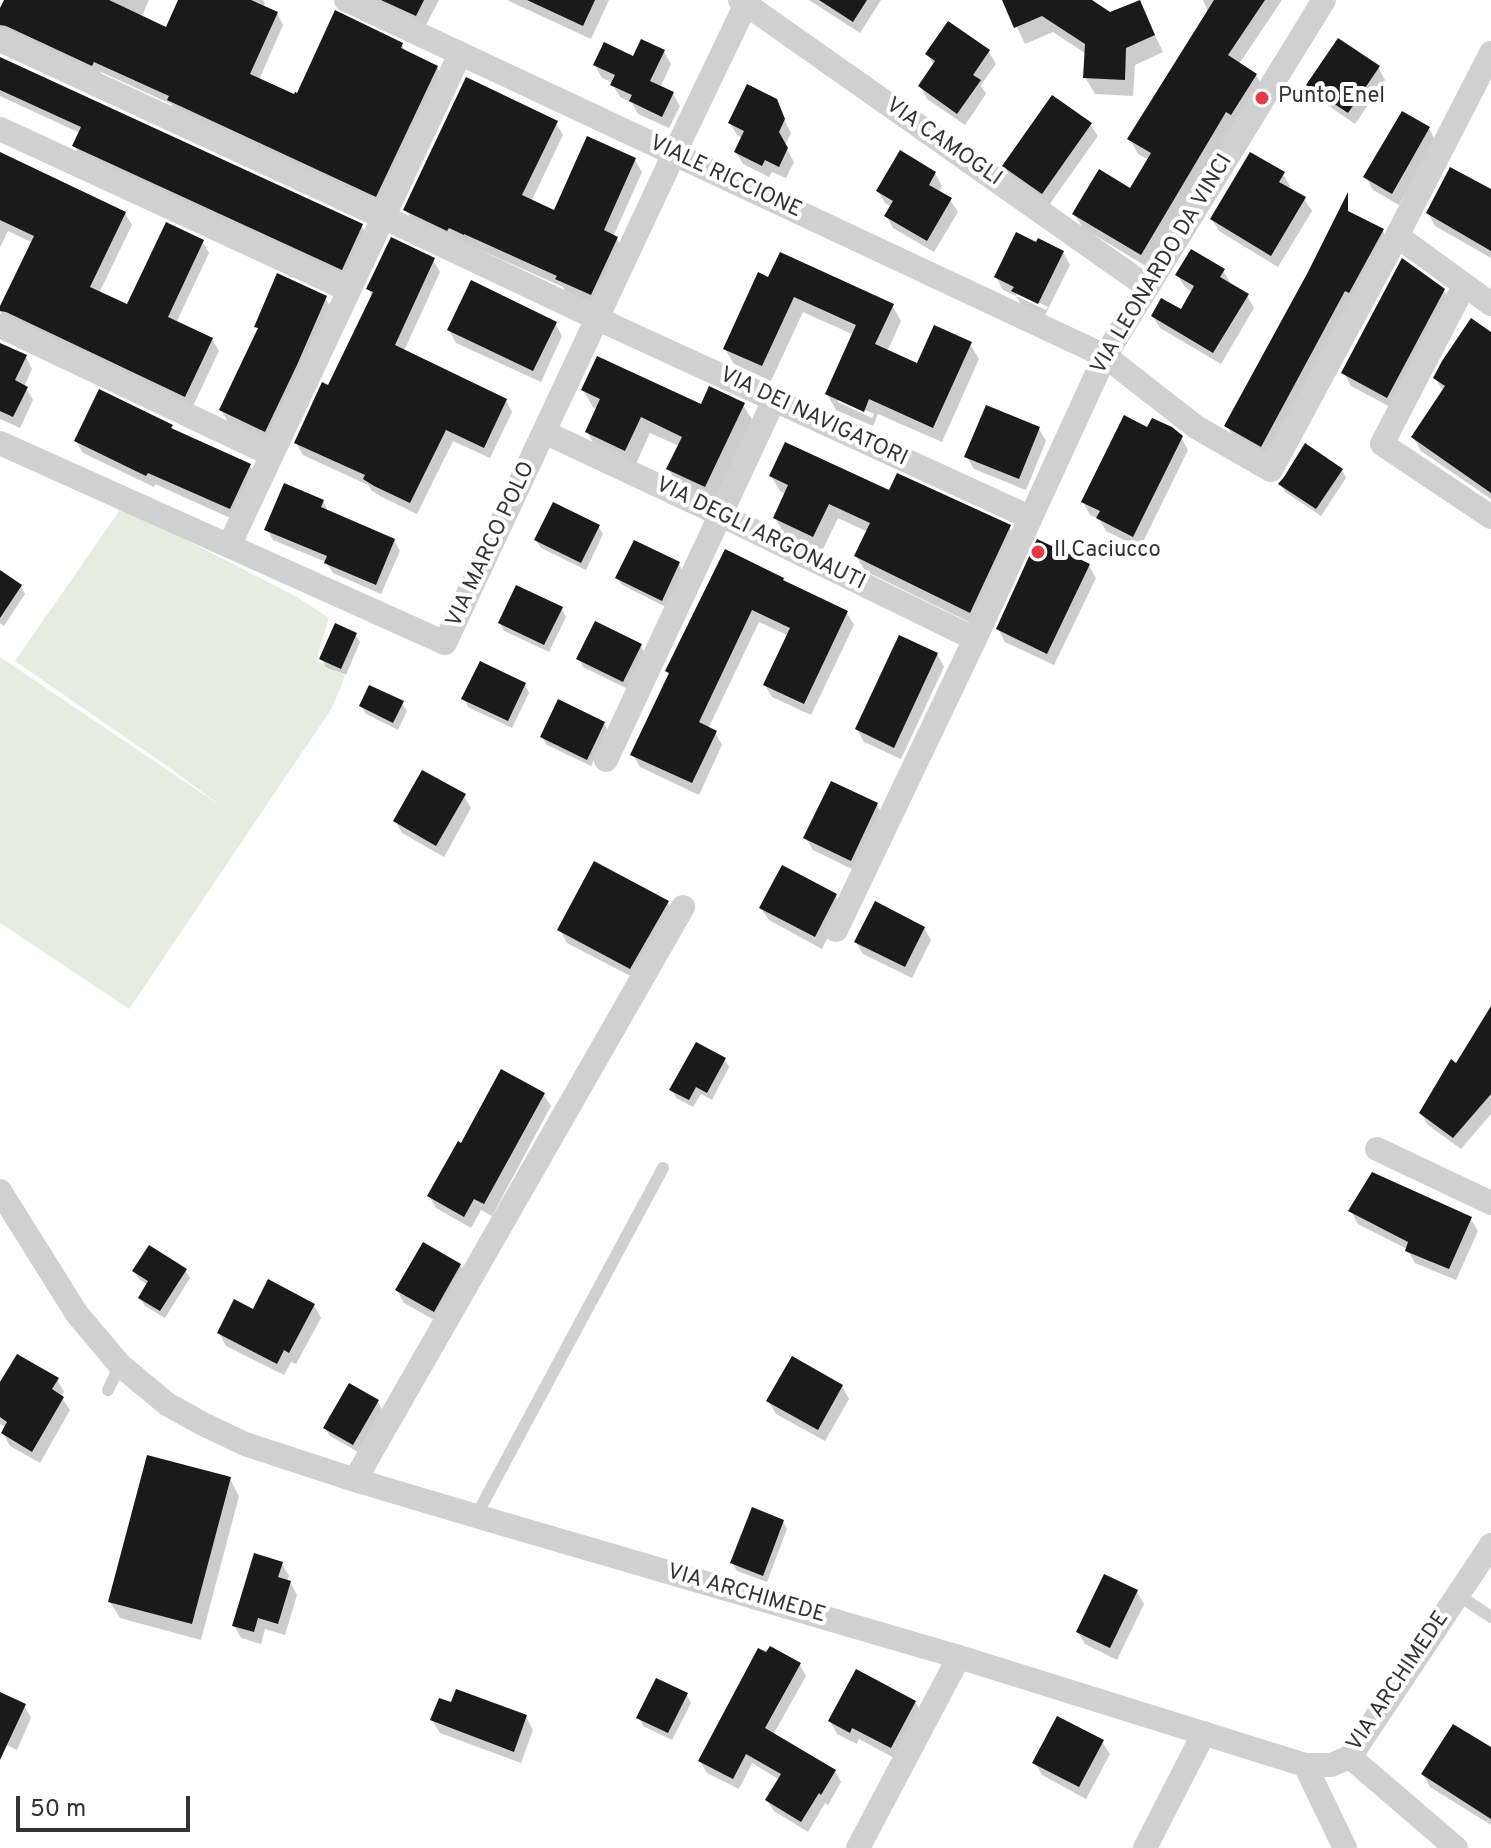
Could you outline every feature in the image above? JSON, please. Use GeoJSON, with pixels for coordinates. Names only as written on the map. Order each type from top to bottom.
{"type":"FeatureCollection","features":[{"type":"Feature","properties":{"kind":"street","name":"VIALE RICCIONE"},"geometry":{"type":"LineString","coordinates":[[346,0],[1105,356],[1196,427],[1271,470],[1397,236]]}},
{"type":"Feature","properties":{"kind":"street","name":"VIA LEONARDO DA VINCI"},"geometry":{"type":"LineString","coordinates":[[836,930],[1105,356],[1324,0]]}},
{"type":"Feature","properties":{"kind":"street","name":"VIA CAMOGLI"},"geometry":{"type":"LineString","coordinates":[[743,2],[1146,286]]}},
{"type":"Feature","properties":{"kind":"street","name":"VIA MARCO POLO"},"geometry":{"type":"LineString","coordinates":[[0,443],[445,643],[743,2]]}},
{"type":"Feature","properties":{"kind":"street","name":"VIA DEI NAVIGATORI"},"geometry":{"type":"LineString","coordinates":[[0,40],[1029,517]]}},
{"type":"Feature","properties":{"kind":"street"},"geometry":{"type":"LineString","coordinates":[[1491,53],[1397,236],[1491,304]]}},
{"type":"Feature","properties":{"kind":"street"},"geometry":{"type":"LineString","coordinates":[[229,546],[460,54]]}},
{"type":"Feature","properties":{"kind":"street"},"geometry":{"type":"LineString","coordinates":[[0,129],[349,290]]}},
{"type":"Feature","properties":{"kind":"street"},"geometry":{"type":"LineString","coordinates":[[1464,286],[1382,444],[1490,515]]}},
{"type":"Feature","properties":{"kind":"street"},"geometry":{"type":"LineString","coordinates":[[0,326],[272,455]]}},
{"type":"Feature","properties":{"kind":"street"},"geometry":{"type":"LineString","coordinates":[[606,760],[774,400]]}},
{"type":"Feature","properties":{"kind":"street","name":"VIA DEGLI ARGONAUTI"},"geometry":{"type":"LineString","coordinates":[[544,432],[975,639]]}},
{"type":"Feature","properties":{"kind":"street"},"geometry":{"type":"LineString","coordinates":[[355,1480],[683,907]]}},
{"type":"Feature","properties":{"kind":"street"},"geometry":{"type":"LineString","coordinates":[[1377,1149],[1491,1203]]}},
{"type":"Feature","properties":{"kind":"street","name":"VIA ARCHIMEDE"},"geometry":{"type":"LineString","coordinates":[[0,1191],[77,1314],[120,1365],[167,1404],[245,1444],[355,1480],[959,1657],[1305,1765],[1331,1765],[1350,1757],[1491,1545]]}},
{"type":"Feature","properties":{"kind":"street"},"geometry":{"type":"LineString","coordinates":[[858,1848],[959,1657]]}},
{"type":"Feature","properties":{"kind":"street"},"geometry":{"type":"LineString","coordinates":[[1145,1848],[1204,1733]]}},
{"type":"Feature","properties":{"kind":"street"},"geometry":{"type":"LineString","coordinates":[[1350,1757],[1456,1848]]}},
{"type":"Feature","properties":{"kind":"street"},"geometry":{"type":"LineString","coordinates":[[1305,1765],[1345,1848]]}},
{"type":"Feature","properties":{"kind":"lane"},"geometry":{"type":"LineString","coordinates":[[476,1516],[663,1168]]}},
{"type":"Feature","properties":{"kind":"lane"},"geometry":{"type":"LineString","coordinates":[[108,1390],[120,1365]]}},
{"type":"Feature","properties":{"kind":"lane"},"geometry":{"type":"LineString","coordinates":[[1458,1595],[1491,1617]]}},
{"type":"Feature","properties":{"kind":"shaded area"},"geometry":{"type":"Polygon","coordinates":[[[122,507],[297,597],[329,618],[316,660],[345,676],[332,708],[129,1009],[0,923],[0,657],[222,807],[15,661],[122,507]]]}},
{"type":"Feature","properties":{"kind":"building"},"geometry":{"type":"Polygon","coordinates":[[[4,0],[109,0],[166,27],[178,0],[251,0],[278,12],[250,74],[294,94],[335,10],[403,43],[401,48],[438,66],[376,197],[167,100],[169,96],[0,25],[0,8],[4,0]]]}},
{"type":"Feature","properties":{"kind":"building"},"geometry":{"type":"Polygon","coordinates":[[[381,0],[424,0],[416,16],[381,0]]]}},
{"type":"Feature","properties":{"kind":"building"},"geometry":{"type":"Polygon","coordinates":[[[527,0],[595,0],[583,26],[527,0]]]}},
{"type":"Feature","properties":{"kind":"building"},"geometry":{"type":"Polygon","coordinates":[[[819,0],[867,0],[853,22],[819,0]]]}},
{"type":"Feature","properties":{"kind":"building"},"geometry":{"type":"Polygon","coordinates":[[[1002,0],[1092,0],[1110,12],[1140,0],[1155,35],[1126,48],[1125,80],[1083,78],[1085,44],[1042,16],[1014,28],[1002,0]]]}},
{"type":"Feature","properties":{"kind":"building"},"geometry":{"type":"Polygon","coordinates":[[[1214,0],[1265,0],[1228,55],[1257,74],[1231,115],[1226,112],[1141,255],[1072,214],[1099,169],[1130,188],[1151,153],[1127,139],[1214,0]]]}},
{"type":"Feature","properties":{"kind":"building"},"geometry":{"type":"Polygon","coordinates":[[[948,21],[990,50],[973,75],[981,80],[957,114],[918,86],[935,61],[925,54],[948,21]]]}},
{"type":"Feature","properties":{"kind":"building"},"geometry":{"type":"Polygon","coordinates":[[[1338,38],[1380,66],[1348,113],[1306,85],[1338,38]]]}},
{"type":"Feature","properties":{"kind":"building"},"geometry":{"type":"Polygon","coordinates":[[[641,39],[665,50],[650,81],[674,92],[662,117],[629,101],[632,95],[610,85],[615,75],[593,65],[604,42],[633,56],[641,39]]]}},
{"type":"Feature","properties":{"kind":"building"},"geometry":{"type":"Polygon","coordinates":[[[0,57],[363,224],[342,270],[72,146],[81,127],[0,90],[0,57]]]}},
{"type":"Feature","properties":{"kind":"building"},"geometry":{"type":"Polygon","coordinates":[[[466,77],[558,121],[522,195],[554,210],[587,136],[636,158],[604,230],[618,237],[591,295],[555,279],[557,276],[403,210],[466,77]]]}},
{"type":"Feature","properties":{"kind":"building"},"geometry":{"type":"Polygon","coordinates":[[[747,84],[777,99],[785,119],[779,132],[788,148],[779,167],[765,160],[762,166],[734,152],[744,131],[728,123],[747,84]]]}},
{"type":"Feature","properties":{"kind":"building"},"geometry":{"type":"Polygon","coordinates":[[[1052,95],[1092,123],[1042,194],[1002,166],[1052,95]]]}},
{"type":"Feature","properties":{"kind":"building"},"geometry":{"type":"Polygon","coordinates":[[[1402,111],[1430,127],[1392,194],[1363,177],[1402,111]]]}},
{"type":"Feature","properties":{"kind":"building"},"geometry":{"type":"Polygon","coordinates":[[[900,150],[936,172],[929,185],[952,198],[927,241],[884,216],[893,201],[876,191],[900,150]]]}},
{"type":"Feature","properties":{"kind":"building"},"geometry":{"type":"Polygon","coordinates":[[[0,152],[126,212],[90,287],[127,304],[166,222],[204,240],[168,317],[213,338],[185,397],[0,311],[34,236],[0,220],[0,152]]]}},
{"type":"Feature","properties":{"kind":"building"},"geometry":{"type":"Polygon","coordinates":[[[1250,152],[1285,172],[1279,182],[1306,197],[1271,256],[1210,219],[1250,152]]]}},
{"type":"Feature","properties":{"kind":"building"},"geometry":{"type":"Polygon","coordinates":[[[1450,167],[1491,189],[1491,251],[1426,213],[1450,167]]]}},
{"type":"Feature","properties":{"kind":"building"},"geometry":{"type":"Polygon","coordinates":[[[1348,192],[1348,211],[1384,229],[1349,293],[1345,291],[1261,447],[1224,426],[1348,192]]]}},
{"type":"Feature","properties":{"kind":"building"},"geometry":{"type":"Polygon","coordinates":[[[1016,232],[1036,242],[1038,238],[1064,251],[1038,304],[1011,291],[1014,287],[994,277],[1016,232]]]}},
{"type":"Feature","properties":{"kind":"building"},"geometry":{"type":"Polygon","coordinates":[[[391,237],[435,258],[395,345],[507,399],[484,448],[446,430],[410,503],[374,486],[363,479],[365,475],[294,443],[322,382],[328,385],[373,292],[366,289],[391,237]]]}},
{"type":"Feature","properties":{"kind":"building"},"geometry":{"type":"Polygon","coordinates":[[[1191,249],[1225,269],[1220,277],[1249,294],[1213,353],[1151,316],[1161,298],[1181,309],[1194,286],[1175,275],[1191,249]]]}},
{"type":"Feature","properties":{"kind":"building"},"geometry":{"type":"Polygon","coordinates":[[[780,252],[894,304],[875,344],[917,363],[934,325],[972,342],[933,428],[869,399],[864,412],[825,394],[856,325],[794,297],[762,366],[723,349],[758,272],[768,277],[780,252]]]}},
{"type":"Feature","properties":{"kind":"building"},"geometry":{"type":"Polygon","coordinates":[[[1402,258],[1445,289],[1387,398],[1341,373],[1402,258]]]}},
{"type":"Feature","properties":{"kind":"building"},"geometry":{"type":"Polygon","coordinates":[[[277,273],[327,296],[265,432],[219,410],[258,328],[254,327],[277,273]]]}},
{"type":"Feature","properties":{"kind":"building"},"geometry":{"type":"Polygon","coordinates":[[[471,280],[557,322],[533,371],[447,330],[471,280]]]}},
{"type":"Feature","properties":{"kind":"building"},"geometry":{"type":"Polygon","coordinates":[[[1471,318],[1491,332],[1491,493],[1411,437],[1445,386],[1433,378],[1471,318]]]}},
{"type":"Feature","properties":{"kind":"building"},"geometry":{"type":"Polygon","coordinates":[[[0,343],[27,355],[15,380],[28,387],[13,417],[0,411],[0,343]]]}},
{"type":"Feature","properties":{"kind":"building"},"geometry":{"type":"Polygon","coordinates":[[[597,356],[701,404],[709,386],[745,403],[705,487],[666,469],[682,437],[641,417],[625,451],[585,432],[600,399],[581,390],[597,356]]]}},
{"type":"Feature","properties":{"kind":"building"},"geometry":{"type":"Polygon","coordinates":[[[99,389],[173,425],[171,428],[251,464],[230,509],[148,473],[146,476],[74,441],[99,389]]]}},
{"type":"Feature","properties":{"kind":"building"},"geometry":{"type":"Polygon","coordinates":[[[986,405],[1040,427],[1019,479],[964,457],[986,405]]]}},
{"type":"Feature","properties":{"kind":"building"},"geometry":{"type":"Polygon","coordinates":[[[1124,415],[1147,427],[1152,418],[1183,436],[1133,537],[1096,518],[1100,511],[1081,502],[1124,415]]]}},
{"type":"Feature","properties":{"kind":"building"},"geometry":{"type":"Polygon","coordinates":[[[785,442],[889,490],[897,473],[1011,525],[970,613],[854,556],[870,523],[829,504],[813,537],[773,518],[788,485],[769,476],[785,442]]]}},
{"type":"Feature","properties":{"kind":"building"},"geometry":{"type":"Polygon","coordinates":[[[1305,443],[1343,469],[1316,509],[1278,484],[1305,443]]]}},
{"type":"Feature","properties":{"kind":"building"},"geometry":{"type":"Polygon","coordinates":[[[284,483],[324,500],[321,507],[395,539],[376,585],[324,563],[327,556],[264,530],[284,483]]]}},
{"type":"Feature","properties":{"kind":"building"},"geometry":{"type":"Polygon","coordinates":[[[553,502],[600,525],[581,563],[534,540],[553,502]]]}},
{"type":"Feature","properties":{"kind":"building"},"geometry":{"type":"Polygon","coordinates":[[[1037,539],[1090,564],[1047,654],[996,629],[1037,539]]]}},
{"type":"Feature","properties":{"kind":"building"},"geometry":{"type":"Polygon","coordinates":[[[634,540],[680,562],[662,601],[615,578],[634,540]]]}},
{"type":"Feature","properties":{"kind":"building"},"geometry":{"type":"Polygon","coordinates":[[[725,549],[848,611],[804,704],[763,685],[790,628],[752,610],[699,722],[717,731],[692,783],[630,755],[669,673],[665,671],[725,549]]]}},
{"type":"Feature","properties":{"kind":"building"},"geometry":{"type":"Polygon","coordinates":[[[0,570],[22,585],[0,618],[0,570]]]}},
{"type":"Feature","properties":{"kind":"building"},"geometry":{"type":"Polygon","coordinates":[[[516,585],[563,607],[544,645],[498,623],[516,585]]]}},
{"type":"Feature","properties":{"kind":"building"},"geometry":{"type":"Polygon","coordinates":[[[595,621],[642,644],[623,682],[576,659],[595,621]]]}},
{"type":"Feature","properties":{"kind":"building"},"geometry":{"type":"Polygon","coordinates":[[[335,623],[357,633],[341,669],[319,659],[335,623]]]}},
{"type":"Feature","properties":{"kind":"building"},"geometry":{"type":"Polygon","coordinates":[[[899,635],[938,653],[894,748],[855,729],[899,635]]]}},
{"type":"Feature","properties":{"kind":"building"},"geometry":{"type":"Polygon","coordinates":[[[480,661],[526,683],[508,721],[461,699],[480,661]]]}},
{"type":"Feature","properties":{"kind":"building"},"geometry":{"type":"Polygon","coordinates":[[[369,685],[404,701],[393,723],[359,706],[369,685]]]}},
{"type":"Feature","properties":{"kind":"building"},"geometry":{"type":"Polygon","coordinates":[[[558,699],[605,722],[587,760],[540,737],[558,699]]]}},
{"type":"Feature","properties":{"kind":"building"},"geometry":{"type":"Polygon","coordinates":[[[422,770],[466,794],[436,846],[393,821],[422,770]]]}},
{"type":"Feature","properties":{"kind":"building"},"geometry":{"type":"Polygon","coordinates":[[[831,781],[878,803],[851,861],[803,838],[831,781]]]}},
{"type":"Feature","properties":{"kind":"building"},"geometry":{"type":"Polygon","coordinates":[[[594,861],[669,901],[630,969],[557,930],[594,861]]]}},
{"type":"Feature","properties":{"kind":"building"},"geometry":{"type":"Polygon","coordinates":[[[782,865],[837,894],[815,937],[759,908],[782,865]]]}},
{"type":"Feature","properties":{"kind":"building"},"geometry":{"type":"Polygon","coordinates":[[[875,901],[925,927],[905,967],[854,942],[875,901]]]}},
{"type":"Feature","properties":{"kind":"building"},"geometry":{"type":"Polygon","coordinates":[[[1491,1006],[1491,1094],[1453,1138],[1419,1113],[1451,1059],[1456,1063],[1491,1006]]]}},
{"type":"Feature","properties":{"kind":"building"},"geometry":{"type":"Polygon","coordinates":[[[696,1042],[726,1058],[707,1093],[696,1087],[689,1100],[669,1090],[696,1042]]]}},
{"type":"Feature","properties":{"kind":"building"},"geometry":{"type":"Polygon","coordinates":[[[501,1069],[545,1093],[484,1204],[474,1199],[464,1217],[427,1196],[458,1141],[461,1143],[501,1069]]]}},
{"type":"Feature","properties":{"kind":"building"},"geometry":{"type":"Polygon","coordinates":[[[1372,1172],[1472,1217],[1449,1269],[1405,1251],[1408,1242],[1348,1211],[1372,1172]]]}},
{"type":"Feature","properties":{"kind":"building"},"geometry":{"type":"Polygon","coordinates":[[[423,1242],[461,1264],[434,1312],[395,1290],[423,1242]]]}},
{"type":"Feature","properties":{"kind":"building"},"geometry":{"type":"Polygon","coordinates":[[[149,1245],[187,1269],[160,1311],[138,1298],[148,1281],[132,1271],[149,1245]]]}},
{"type":"Feature","properties":{"kind":"building"},"geometry":{"type":"Polygon","coordinates":[[[268,1279],[315,1304],[289,1353],[284,1350],[277,1364],[217,1333],[234,1299],[253,1309],[268,1279]]]}},
{"type":"Feature","properties":{"kind":"building"},"geometry":{"type":"Polygon","coordinates":[[[17,1354],[59,1378],[52,1389],[64,1397],[32,1452],[1,1433],[7,1422],[0,1417],[0,1382],[17,1354]]]}},
{"type":"Feature","properties":{"kind":"building"},"geometry":{"type":"Polygon","coordinates":[[[792,1356],[843,1385],[818,1430],[766,1401],[792,1356]]]}},
{"type":"Feature","properties":{"kind":"building"},"geometry":{"type":"Polygon","coordinates":[[[349,1383],[379,1400],[353,1445],[323,1428],[349,1383]]]}},
{"type":"Feature","properties":{"kind":"building"},"geometry":{"type":"Polygon","coordinates":[[[147,1455],[231,1477],[192,1624],[108,1602],[147,1455]]]}},
{"type":"Feature","properties":{"kind":"building"},"geometry":{"type":"Polygon","coordinates":[[[752,1507],[784,1520],[763,1576],[730,1563],[752,1507]]]}},
{"type":"Feature","properties":{"kind":"building"},"geometry":{"type":"Polygon","coordinates":[[[254,1553],[283,1562],[278,1577],[291,1581],[278,1624],[258,1618],[254,1632],[232,1626],[254,1553]]]}},
{"type":"Feature","properties":{"kind":"building"},"geometry":{"type":"Polygon","coordinates":[[[1104,1574],[1138,1590],[1110,1648],[1076,1632],[1104,1574]]]}},
{"type":"Feature","properties":{"kind":"building"},"geometry":{"type":"Polygon","coordinates":[[[770,1646],[801,1663],[765,1728],[836,1770],[801,1822],[765,1800],[781,1774],[746,1754],[733,1779],[698,1761],[758,1648],[766,1652],[770,1646]]]}},
{"type":"Feature","properties":{"kind":"building"},"geometry":{"type":"Polygon","coordinates":[[[856,1669],[916,1701],[891,1748],[852,1728],[850,1733],[828,1721],[856,1669]]]}},
{"type":"Feature","properties":{"kind":"building"},"geometry":{"type":"Polygon","coordinates":[[[656,1678],[688,1693],[668,1733],[636,1718],[656,1678]]]}},
{"type":"Feature","properties":{"kind":"building"},"geometry":{"type":"Polygon","coordinates":[[[456,1689],[527,1715],[514,1752],[430,1720],[439,1698],[451,1702],[456,1689]]]}},
{"type":"Feature","properties":{"kind":"building"},"geometry":{"type":"Polygon","coordinates":[[[0,1692],[26,1704],[0,1760],[0,1692]]]}},
{"type":"Feature","properties":{"kind":"building"},"geometry":{"type":"Polygon","coordinates":[[[1057,1716],[1104,1740],[1079,1787],[1032,1763],[1057,1716]]]}},
{"type":"Feature","properties":{"kind":"building"},"geometry":{"type":"Polygon","coordinates":[[[1453,1724],[1491,1747],[1491,1819],[1421,1774],[1453,1724]]]}},
{"type":"Feature","properties":{"kind":"place","name":"Punto Enel"},"geometry":{"type":"Point","coordinates":[1262,98]}},
{"type":"Feature","properties":{"kind":"place","name":"Il Caciucco"},"geometry":{"type":"Point","coordinates":[1038,552]}}]}
